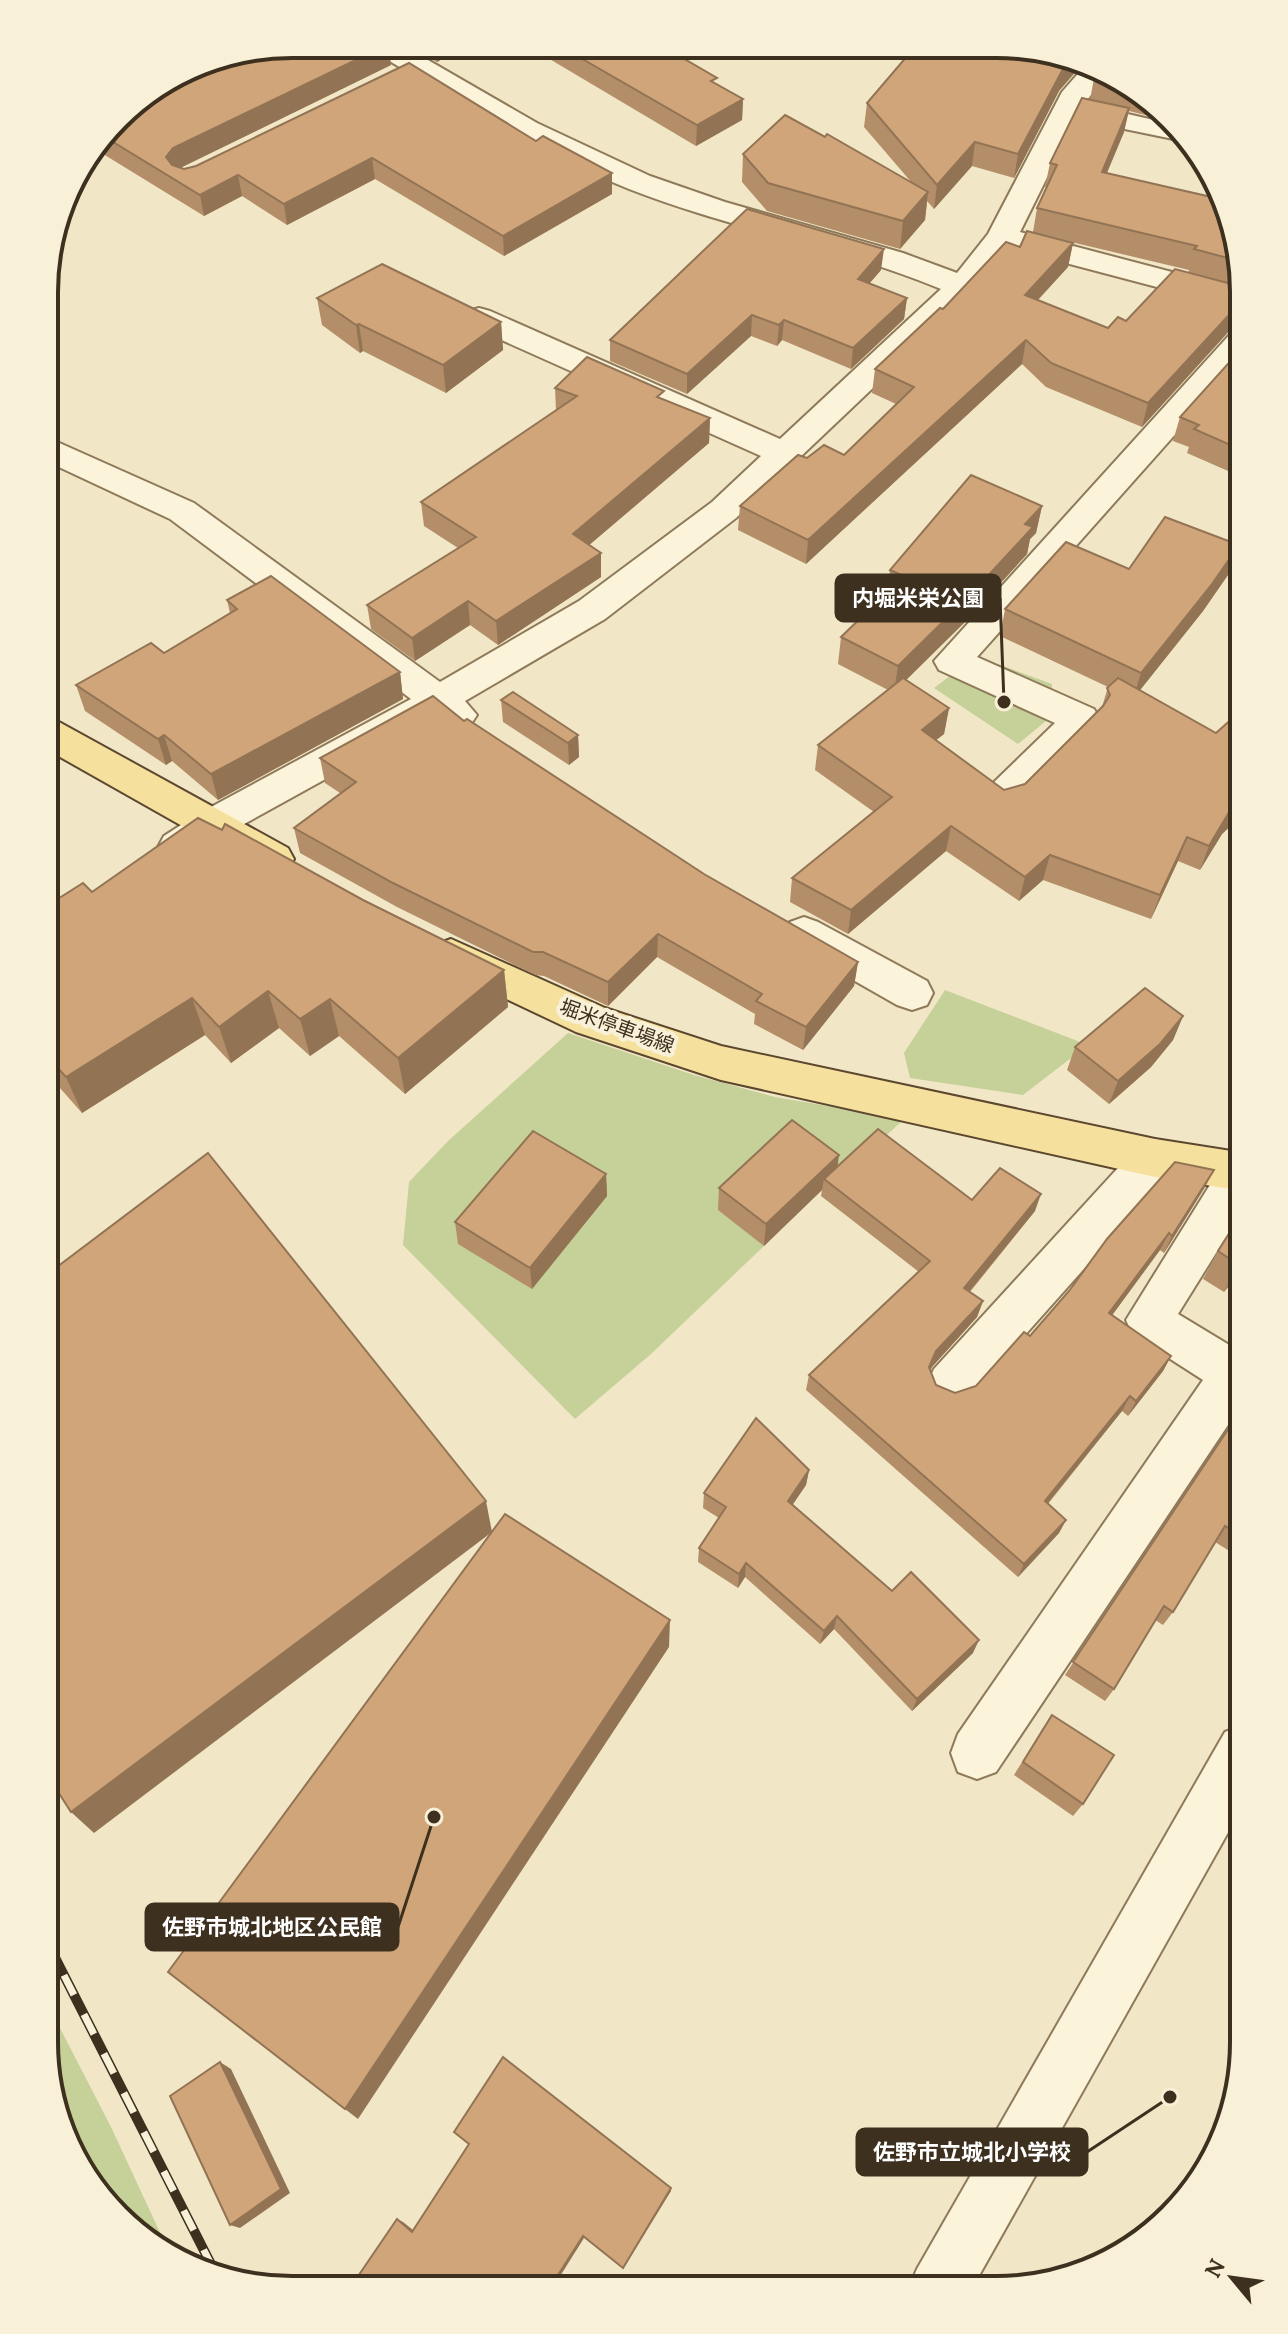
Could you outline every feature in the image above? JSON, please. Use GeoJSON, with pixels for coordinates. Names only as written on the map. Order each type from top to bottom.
{"type":"FeatureCollection","features":[{"type":"Feature","properties":{"kind":"main road"},"geometry":{"type":"LineString","coordinates":[[58,739],[306,877]]}},
{"type":"Feature","properties":{"kind":"main road","name":"堀米停車場線"},"geometry":{"type":"LineString","coordinates":[[414,936],[591,1020],[721,1063],[1155,1158],[1230,1170]]}},
{"type":"Feature","properties":{"kind":"street"},"geometry":{"type":"LineString","coordinates":[[405,58],[495,113],[573,154],[678,196],[909,263],[962,286]]}},
{"type":"Feature","properties":{"kind":"street"},"geometry":{"type":"LineString","coordinates":[[389,80],[418,66]]}},
{"type":"Feature","properties":{"kind":"street"},"geometry":{"type":"LineString","coordinates":[[147,868],[212,824],[437,701],[592,610],[724,510],[962,286],[1002,237],[1076,92],[1089,78]]}},
{"type":"Feature","properties":{"kind":"street"},"geometry":{"type":"LineString","coordinates":[[1068,109],[1165,131]]}},
{"type":"Feature","properties":{"kind":"street"},"geometry":{"type":"LineString","coordinates":[[1002,237],[1230,297]]}},
{"type":"Feature","properties":{"kind":"street"},"geometry":{"type":"LineString","coordinates":[[479,318],[784,453]]}},
{"type":"Feature","properties":{"kind":"street"},"geometry":{"type":"LineString","coordinates":[[1003,797],[1081,719],[952,661],[1230,354]]}},
{"type":"Feature","properties":{"kind":"street"},"geometry":{"type":"LineString","coordinates":[[58,454],[182,511],[437,701],[488,734]]}},
{"type":"Feature","properties":{"kind":"street"},"geometry":{"type":"LineString","coordinates":[[774,916],[912,993]]}},
{"type":"Feature","properties":{"kind":"street"},"geometry":{"type":"LineString","coordinates":[[951,1384],[1155,1158]]}},
{"type":"Feature","properties":{"kind":"street"},"geometry":{"type":"LineString","coordinates":[[1229,1193],[1149,1320],[1229,1371]]}},
{"type":"Feature","properties":{"kind":"street"},"geometry":{"type":"LineString","coordinates":[[977,1753],[1229,1391]]}},
{"type":"Feature","properties":{"kind":"street"},"geometry":{"type":"LineString","coordinates":[[946,2276],[1229,1777]]}},
{"type":"Feature","properties":{"kind":"green space"},"geometry":{"type":"Polygon","coordinates":[[[976,656],[1052,684],[1052,716],[1018,744],[934,688],[976,656]]]}},
{"type":"Feature","properties":{"kind":"green space"},"geometry":{"type":"Polygon","coordinates":[[[945,990],[1088,1045],[1023,1095],[910,1078],[904,1053],[945,990]]]}},
{"type":"Feature","properties":{"kind":"green space"},"geometry":{"type":"Polygon","coordinates":[[[568,1033],[694,1075],[775,1097],[904,1119],[843,1176],[790,1143],[764,1246],[651,1354],[575,1419],[403,1245],[409,1182],[448,1141],[568,1033]]]}},
{"type":"Feature","properties":{"kind":"green space"},"geometry":{"type":"Polygon","coordinates":[[[58,2024],[111,2127],[161,2236],[116,2196],[82,2145],[70,2117],[60,2072],[58,2024]]]}},
{"type":"Feature","properties":{"kind":"building"},"geometry":{"type":"Polygon","coordinates":[[[292,58],[360,58],[173,148],[166,157],[172,165],[184,169],[196,166],[409,63],[536,141],[543,136],[612,173],[503,236],[372,158],[284,204],[238,175],[200,195],[113,142],[138,116],[175,89],[232,66],[292,58]]]}},
{"type":"Feature","properties":{"kind":"building"},"geometry":{"type":"Polygon","coordinates":[[[581,58],[683,58],[717,78],[711,81],[743,99],[697,125],[581,58]]]}},
{"type":"Feature","properties":{"kind":"building"},"geometry":{"type":"Polygon","coordinates":[[[905,58],[996,58],[1026,60],[1063,68],[1018,154],[975,142],[937,185],[867,103],[905,58]]]}},
{"type":"Feature","properties":{"kind":"building"},"geometry":{"type":"Polygon","coordinates":[[[1082,98],[1129,108],[1102,172],[1209,196],[1218,217],[1226,258],[1194,249],[1197,246],[1037,208],[1057,165],[1050,163],[1082,98]]]}},
{"type":"Feature","properties":{"kind":"building"},"geometry":{"type":"Polygon","coordinates":[[[785,115],[825,137],[827,134],[928,192],[903,221],[768,183],[743,154],[785,115]]]}},
{"type":"Feature","properties":{"kind":"building"},"geometry":{"type":"Polygon","coordinates":[[[747,209],[884,249],[858,279],[907,298],[853,348],[784,320],[779,325],[752,315],[687,374],[610,340],[747,209]]]}},
{"type":"Feature","properties":{"kind":"building"},"geometry":{"type":"Polygon","coordinates":[[[1027,231],[1073,243],[1025,295],[1108,328],[1118,317],[1126,321],[1175,269],[1229,283],[1230,314],[1148,403],[1051,363],[1026,340],[808,540],[740,506],[798,455],[807,458],[824,445],[844,455],[914,387],[875,369],[940,308],[943,309],[1006,242],[1020,247],[1027,231]]]}},
{"type":"Feature","properties":{"kind":"building"},"geometry":{"type":"Polygon","coordinates":[[[382,264],[501,322],[443,365],[356,325],[317,298],[382,264]]]}},
{"type":"Feature","properties":{"kind":"building"},"geometry":{"type":"Polygon","coordinates":[[[587,357],[664,391],[657,397],[710,418],[573,534],[601,553],[496,621],[468,601],[412,638],[367,605],[476,537],[421,502],[577,396],[555,388],[587,357]]]}},
{"type":"Feature","properties":{"kind":"building"},"geometry":{"type":"Polygon","coordinates":[[[1230,362],[1230,445],[1194,429],[1199,425],[1180,417],[1230,362]]]}},
{"type":"Feature","properties":{"kind":"building"},"geometry":{"type":"Polygon","coordinates":[[[971,475],[1042,506],[1025,524],[1033,527],[898,666],[841,637],[904,576],[890,570],[971,475]]]}},
{"type":"Feature","properties":{"kind":"building"},"geometry":{"type":"Polygon","coordinates":[[[1165,517],[1230,542],[1230,558],[1141,673],[1005,609],[1066,542],[1129,569],[1165,517]]]}},
{"type":"Feature","properties":{"kind":"building"},"geometry":{"type":"Polygon","coordinates":[[[271,576],[400,672],[211,774],[164,735],[158,739],[76,685],[151,643],[164,653],[237,609],[227,600],[271,576]]]}},
{"type":"Feature","properties":{"kind":"building"},"geometry":{"type":"Polygon","coordinates":[[[903,678],[949,708],[922,730],[1004,790],[1025,784],[1103,706],[1110,695],[1107,688],[1118,678],[1216,733],[1230,721],[1230,811],[1209,846],[1187,837],[1160,895],[1050,855],[1025,877],[951,826],[851,910],[792,878],[892,797],[818,745],[903,678]]]}},
{"type":"Feature","properties":{"kind":"building"},"geometry":{"type":"Polygon","coordinates":[[[513,692],[578,735],[568,743],[501,700],[513,692]]]}},
{"type":"Feature","properties":{"kind":"building"},"geometry":{"type":"Polygon","coordinates":[[[433,696],[464,721],[467,719],[704,874],[858,962],[806,1027],[756,1001],[762,994],[658,934],[608,982],[543,952],[533,952],[393,883],[294,828],[356,782],[320,758],[433,696]]]}},
{"type":"Feature","properties":{"kind":"building"},"geometry":{"type":"Polygon","coordinates":[[[198,818],[222,830],[225,824],[363,900],[504,970],[398,1058],[330,999],[300,1019],[268,991],[219,1027],[192,998],[66,1077],[58,1068],[58,899],[83,883],[92,892],[198,818]]]}},
{"type":"Feature","properties":{"kind":"building"},"geometry":{"type":"Polygon","coordinates":[[[1145,988],[1183,1016],[1160,1044],[1118,1081],[1075,1047],[1145,988]]]}},
{"type":"Feature","properties":{"kind":"building"},"geometry":{"type":"Polygon","coordinates":[[[792,1120],[839,1155],[766,1224],[719,1188],[792,1120]]]}},
{"type":"Feature","properties":{"kind":"building"},"geometry":{"type":"Polygon","coordinates":[[[878,1129],[972,1200],[1000,1168],[1041,1194],[964,1288],[983,1301],[936,1351],[929,1367],[936,1385],[955,1393],[976,1386],[1024,1332],[1030,1336],[1069,1291],[1107,1239],[1175,1162],[1214,1170],[1172,1236],[1169,1233],[1109,1313],[1171,1356],[1136,1401],[1130,1396],[1045,1501],[1066,1520],[1024,1564],[809,1375],[930,1261],[824,1179],[878,1129]]]}},
{"type":"Feature","properties":{"kind":"building"},"geometry":{"type":"Polygon","coordinates":[[[533,1131],[606,1174],[530,1268],[455,1222],[533,1131]]]}},
{"type":"Feature","properties":{"kind":"building"},"geometry":{"type":"Polygon","coordinates":[[[208,1153],[486,1501],[71,1812],[58,1792],[58,1266],[208,1153]]]}},
{"type":"Feature","properties":{"kind":"building"},"geometry":{"type":"Polygon","coordinates":[[[1229,1233],[1229,1259],[1218,1251],[1229,1233]]]}},
{"type":"Feature","properties":{"kind":"building"},"geometry":{"type":"Polygon","coordinates":[[[756,1418],[809,1470],[788,1501],[892,1591],[911,1572],[979,1640],[917,1699],[837,1616],[824,1631],[746,1563],[739,1574],[699,1548],[726,1507],[704,1493],[756,1418]]]}},
{"type":"Feature","properties":{"kind":"building"},"geometry":{"type":"Polygon","coordinates":[[[1229,1427],[1229,1529],[1225,1526],[1173,1612],[1164,1606],[1114,1689],[1073,1662],[1229,1427]]]}},
{"type":"Feature","properties":{"kind":"building"},"geometry":{"type":"Polygon","coordinates":[[[505,1514],[670,1620],[345,2109],[168,1972],[505,1514]]]}},
{"type":"Feature","properties":{"kind":"building"},"geometry":{"type":"Polygon","coordinates":[[[1052,1715],[1114,1755],[1083,1804],[1023,1762],[1052,1715]]]}},
{"type":"Feature","properties":{"kind":"building"},"geometry":{"type":"Polygon","coordinates":[[[503,2057],[671,2188],[623,2268],[583,2236],[557,2276],[358,2276],[397,2219],[412,2232],[469,2144],[454,2132],[503,2057]]]}},
{"type":"Feature","properties":{"kind":"building"},"geometry":{"type":"Polygon","coordinates":[[[220,2062],[281,2189],[230,2225],[170,2096],[220,2062]]]}},
{"type":"Feature","properties":{"kind":"railway"},"geometry":{"type":"LineString","coordinates":[[58,1964],[209,2260]]}},
{"type":"Feature","properties":{"kind":"place","name":"内堀米栄公園"},"geometry":{"type":"Point","coordinates":[1004,702]}},
{"type":"Feature","properties":{"kind":"place","name":"佐野市城北地区公民館"},"geometry":{"type":"Point","coordinates":[434,1817]}},
{"type":"Feature","properties":{"kind":"place","name":"佐野市立城北小学校"},"geometry":{"type":"Point","coordinates":[1170,2097]}}]}
